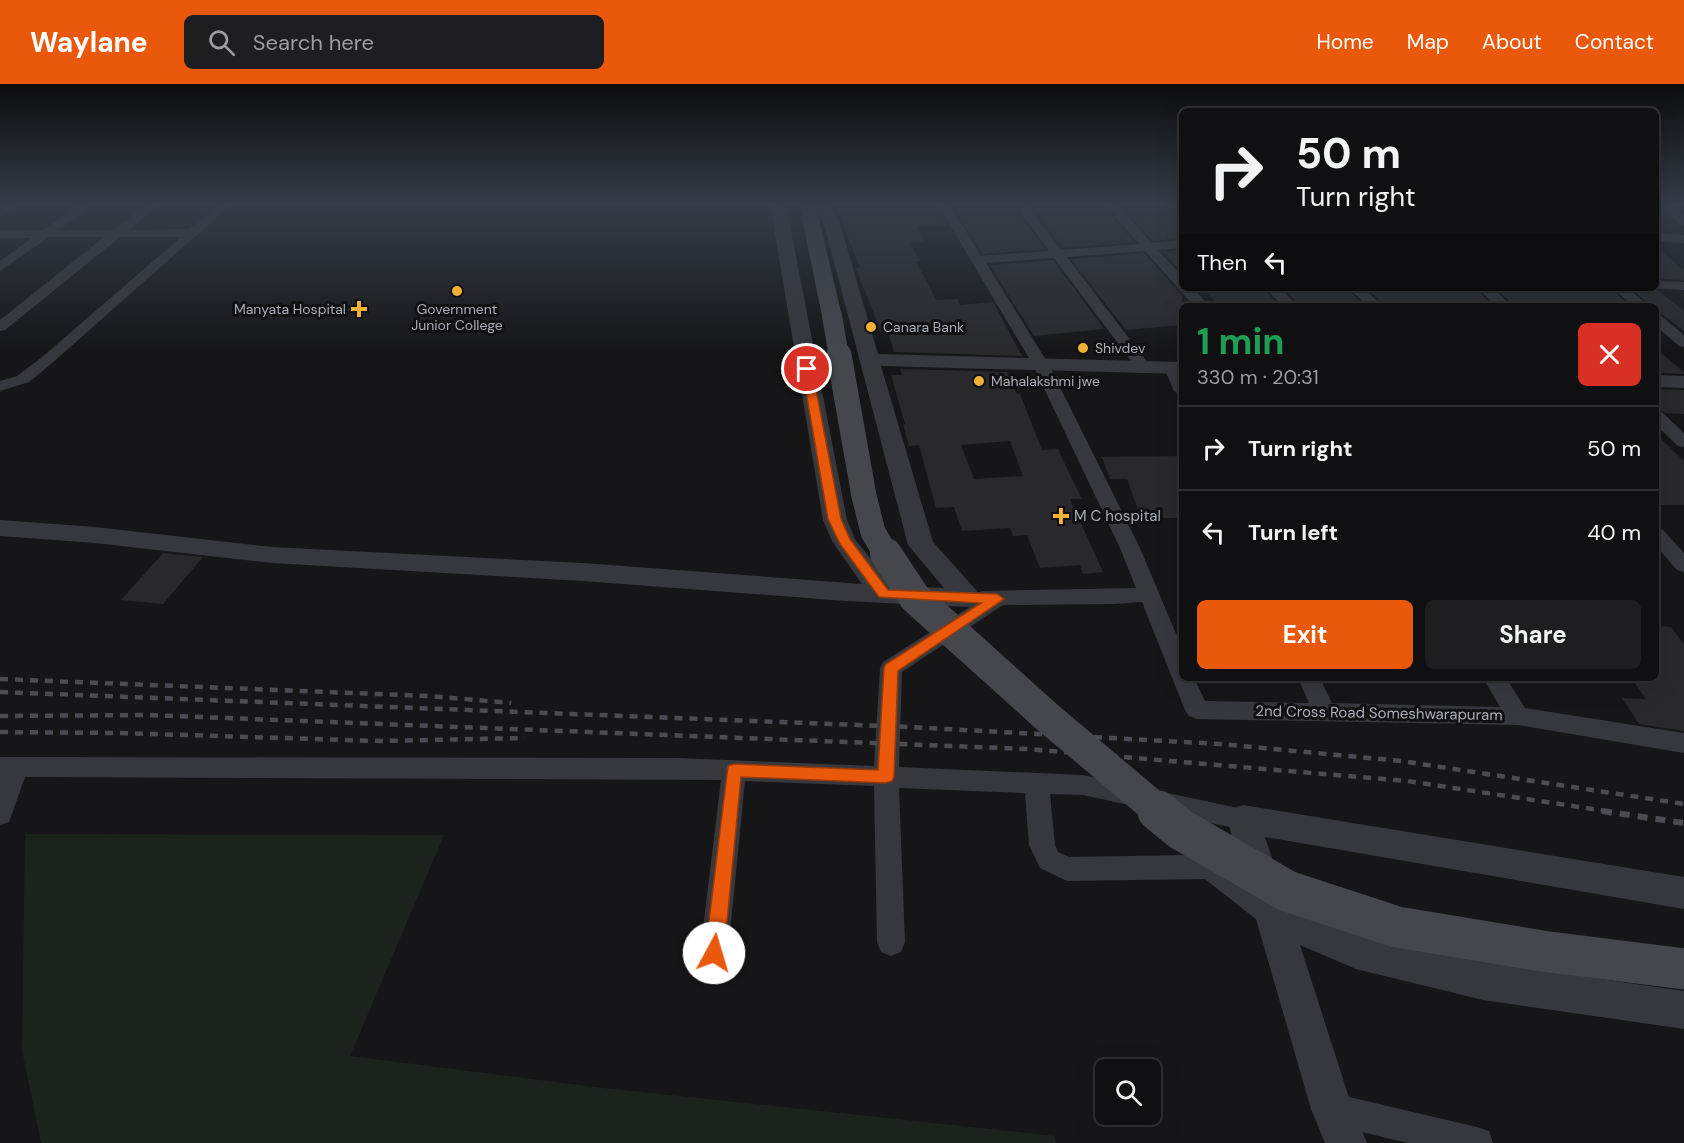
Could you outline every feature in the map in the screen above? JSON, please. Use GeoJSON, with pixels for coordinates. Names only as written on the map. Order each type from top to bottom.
{"type":"FeatureCollection","features":[{"type":"Feature","properties":{"kind":"main road"},"geometry":{"type":"LineString","coordinates":[[819,252],[864,496],[873,532],[896,570],[915,598],[1047,716],[1180,830],[1287,891],[1397,927],[1542,951],[1684,969]]}},
{"type":"Feature","properties":{"kind":"street"},"geometry":{"type":"LineString","coordinates":[[0,267],[19,252]]}},
{"type":"Feature","properties":{"kind":"street"},"geometry":{"type":"LineString","coordinates":[[0,327],[93,252]]}},
{"type":"Feature","properties":{"kind":"street"},"geometry":{"type":"LineString","coordinates":[[0,386],[23,379],[39,367],[171,252]]}},
{"type":"Feature","properties":{"kind":"street"},"geometry":{"type":"LineString","coordinates":[[787,252],[835,519],[844,541],[884,594]]}},
{"type":"Feature","properties":{"kind":"street"},"geometry":{"type":"LineString","coordinates":[[840,252],[921,545],[968,598]]}},
{"type":"Feature","properties":{"kind":"street"},"geometry":{"type":"LineString","coordinates":[[973,252],[1041,364],[1130,548],[1147,594],[1179,667]]}},
{"type":"Feature","properties":{"kind":"street"},"geometry":{"type":"LineString","coordinates":[[978,260],[1079,252]]}},
{"type":"Feature","properties":{"kind":"street"},"geometry":{"type":"LineString","coordinates":[[1154,252],[1179,281]]}},
{"type":"Feature","properties":{"kind":"street"},"geometry":{"type":"LineString","coordinates":[[1058,254],[1143,367]]}},
{"type":"Feature","properties":{"kind":"street"},"geometry":{"type":"LineString","coordinates":[[1659,285],[1684,286]]}},
{"type":"Feature","properties":{"kind":"street"},"geometry":{"type":"LineString","coordinates":[[1189,291],[1199,303]]}},
{"type":"Feature","properties":{"kind":"street"},"geometry":{"type":"LineString","coordinates":[[1275,291],[1288,303]]}},
{"type":"Feature","properties":{"kind":"street"},"geometry":{"type":"LineString","coordinates":[[1358,291],[1372,303]]}},
{"type":"Feature","properties":{"kind":"street"},"geometry":{"type":"LineString","coordinates":[[1488,291],[1501,303]]}},
{"type":"Feature","properties":{"kind":"street"},"geometry":{"type":"LineString","coordinates":[[1624,291],[1638,303]]}},
{"type":"Feature","properties":{"kind":"street"},"geometry":{"type":"LineString","coordinates":[[1659,322],[1684,343]]}},
{"type":"Feature","properties":{"kind":"street"},"geometry":{"type":"LineString","coordinates":[[870,360],[1177,368]]}},
{"type":"Feature","properties":{"kind":"street"},"geometry":{"type":"LineString","coordinates":[[1659,381],[1684,382]]}},
{"type":"Feature","properties":{"kind":"street"},"geometry":{"type":"LineString","coordinates":[[1659,419],[1684,442]]}},
{"type":"Feature","properties":{"kind":"street"},"geometry":{"type":"LineString","coordinates":[[0,528],[95,535],[272,555],[583,572],[884,594],[997,599],[1114,597],[1147,594]]}},
{"type":"Feature","properties":{"kind":"street"},"geometry":{"type":"LineString","coordinates":[[1659,537],[1684,565]]}},
{"type":"Feature","properties":{"kind":"street"},"geometry":{"type":"LineString","coordinates":[[891,942],[886,777],[891,668],[997,599]]}},
{"type":"Feature","properties":{"kind":"street","name":"2nd Cross Road Someshwarapuram"},"geometry":{"type":"LineString","coordinates":[[1185,681],[1197,710],[1518,716]]}},
{"type":"Feature","properties":{"kind":"street"},"geometry":{"type":"LineString","coordinates":[[1310,681],[1324,712]]}},
{"type":"Feature","properties":{"kind":"street","name":"2nd Cross Road Someshwarapuram"},"geometry":{"type":"LineString","coordinates":[[1496,681],[1518,716]]}},
{"type":"Feature","properties":{"kind":"street"},"geometry":{"type":"LineString","coordinates":[[1518,716],[1684,743]]}},
{"type":"Feature","properties":{"kind":"street"},"geometry":{"type":"LineString","coordinates":[[0,814],[9,766],[734,770],[1083,785],[1243,819],[1684,893]]}},
{"type":"Feature","properties":{"kind":"street"},"geometry":{"type":"LineString","coordinates":[[714,953],[734,770]]}},
{"type":"Feature","properties":{"kind":"street"},"geometry":{"type":"LineString","coordinates":[[1037,783],[1042,845],[1049,860],[1067,869],[1209,867]]}},
{"type":"Feature","properties":{"kind":"street"},"geometry":{"type":"LineString","coordinates":[[1108,790],[1272,915],[1356,951],[1483,981],[1684,1010]]}},
{"type":"Feature","properties":{"kind":"street"},"geometry":{"type":"LineString","coordinates":[[1243,819],[1332,1109],[1346,1143]]}},
{"type":"Feature","properties":{"kind":"street"},"geometry":{"type":"LineString","coordinates":[[1332,1109],[1477,1143]]}},
{"type":"Feature","properties":{"kind":"shaded area"},"geometry":{"type":"Polygon","coordinates":[[[25,834],[444,835],[350,1056],[594,1087],[1055,1136],[1056,1143],[41,1143],[22,1050],[25,834]]]}},
{"type":"Feature","properties":{"kind":"building"},"geometry":{"type":"Polygon","coordinates":[[[854,252],[915,252],[920,261],[916,261],[936,300],[957,299],[960,305],[993,302],[1022,356],[894,352],[888,332],[881,332],[856,268],[860,267],[854,252]]]}},
{"type":"Feature","properties":{"kind":"building"},"geometry":{"type":"Polygon","coordinates":[[[1163,252],[1179,252],[1179,270],[1163,252]]]}},
{"type":"Feature","properties":{"kind":"building"},"geometry":{"type":"Polygon","coordinates":[[[1659,252],[1663,252],[1684,270],[1684,280],[1659,279],[1659,252]]]}},
{"type":"Feature","properties":{"kind":"building"},"geometry":{"type":"Polygon","coordinates":[[[1144,253],[1182,296],[1182,303],[1179,303],[1179,325],[1126,330],[1071,259],[1144,253]]]}},
{"type":"Feature","properties":{"kind":"building"},"geometry":{"type":"Polygon","coordinates":[[[1053,260],[1104,329],[1034,336],[990,265],[1053,260]]]}},
{"type":"Feature","properties":{"kind":"building"},"geometry":{"type":"Polygon","coordinates":[[[1206,291],[1266,291],[1277,303],[1216,303],[1206,291]]]}},
{"type":"Feature","properties":{"kind":"building"},"geometry":{"type":"Polygon","coordinates":[[[1286,291],[1349,291],[1362,303],[1297,303],[1286,291]]]}},
{"type":"Feature","properties":{"kind":"building"},"geometry":{"type":"Polygon","coordinates":[[[1479,291],[1490,303],[1382,303],[1373,292],[1479,291]]]}},
{"type":"Feature","properties":{"kind":"building"},"geometry":{"type":"Polygon","coordinates":[[[1499,291],[1614,291],[1627,303],[1511,303],[1499,291]]]}},
{"type":"Feature","properties":{"kind":"building"},"geometry":{"type":"Polygon","coordinates":[[[1634,291],[1659,291],[1684,311],[1684,331],[1659,314],[1659,303],[1647,303],[1634,291]]]}},
{"type":"Feature","properties":{"kind":"building"},"geometry":{"type":"Polygon","coordinates":[[[1659,351],[1684,372],[1684,374],[1659,373],[1659,351]]]}},
{"type":"Feature","properties":{"kind":"building"},"geometry":{"type":"Polygon","coordinates":[[[900,369],[1007,372],[1017,394],[1020,394],[1042,450],[1058,449],[1082,499],[1070,499],[1103,572],[1083,574],[1080,565],[1040,568],[1027,535],[1013,536],[1010,528],[962,531],[954,507],[936,508],[919,445],[909,446],[903,425],[905,424],[891,375],[902,375],[900,369]],[[1010,441],[961,445],[974,479],[1023,476],[1010,441]]]}},
{"type":"Feature","properties":{"kind":"building"},"geometry":{"type":"Polygon","coordinates":[[[1659,389],[1684,390],[1684,414],[1659,410],[1659,389]]]}},
{"type":"Feature","properties":{"kind":"building"},"geometry":{"type":"Polygon","coordinates":[[[1659,437],[1684,461],[1684,505],[1659,505],[1659,437]]]}},
{"type":"Feature","properties":{"kind":"building"},"geometry":{"type":"Polygon","coordinates":[[[1179,456],[1179,518],[1141,518],[1127,479],[1110,479],[1102,457],[1179,456]]]}},
{"type":"Feature","properties":{"kind":"building"},"geometry":{"type":"Polygon","coordinates":[[[163,553],[203,557],[163,604],[121,600],[163,553]]]}},
{"type":"Feature","properties":{"kind":"building"},"geometry":{"type":"Polygon","coordinates":[[[1659,626],[1671,627],[1684,644],[1684,731],[1639,724],[1622,698],[1646,699],[1633,681],[1659,681],[1659,626]]]}},
{"type":"Feature","properties":{"kind":"railway"},"geometry":{"type":"LineString","coordinates":[[0,679],[428,696],[511,703]]}},
{"type":"Feature","properties":{"kind":"railway"},"geometry":{"type":"LineString","coordinates":[[0,692],[910,727],[1220,744],[1401,761],[1684,804]]}},
{"type":"Feature","properties":{"kind":"railway"},"geometry":{"type":"LineString","coordinates":[[0,716],[148,715],[1028,749],[1407,781],[1612,812]]}},
{"type":"Feature","properties":{"kind":"railway"},"geometry":{"type":"LineString","coordinates":[[0,732],[119,733],[380,741],[525,738]]}},
{"type":"Feature","properties":{"kind":"railway"},"geometry":{"type":"LineString","coordinates":[[1602,811],[1684,823]]}},
{"type":"Feature","properties":{"kind":"place","name":"Government Junior College"},"geometry":{"type":"Point","coordinates":[457,291]}},
{"type":"Feature","properties":{"kind":"place","name":"Manyata Hospital"},"geometry":{"type":"Point","coordinates":[359,309]}},
{"type":"Feature","properties":{"kind":"place","name":"Canara Bank"},"geometry":{"type":"Point","coordinates":[871,327]}},
{"type":"Feature","properties":{"kind":"place","name":"Shivdev"},"geometry":{"type":"Point","coordinates":[1083,348]}},
{"type":"Feature","properties":{"kind":"place","name":"Mahalakshmi jwe"},"geometry":{"type":"Point","coordinates":[979,381]}},
{"type":"Feature","properties":{"kind":"place","name":"M C hospital"},"geometry":{"type":"Point","coordinates":[1061,516]}},
{"type":"Feature","properties":{"kind":"route"},"geometry":{"type":"LineString","coordinates":[[714,953],[734,770],[886,777],[891,668],[997,599],[884,594],[844,541],[835,519],[826,482],[807,369]]}}]}
